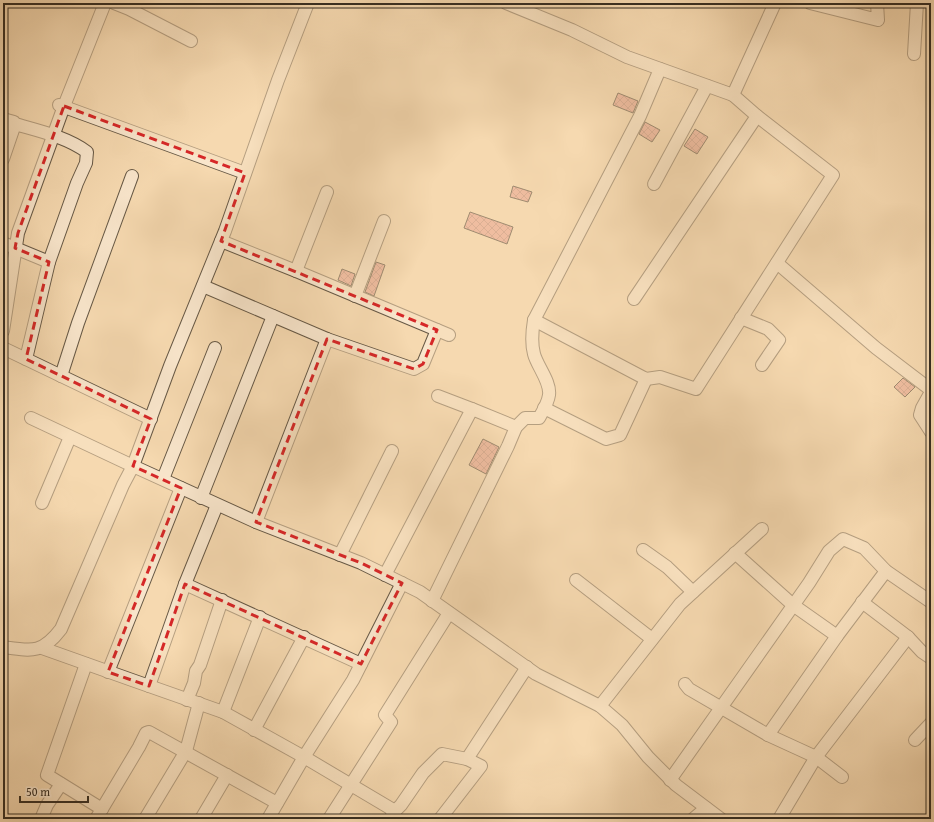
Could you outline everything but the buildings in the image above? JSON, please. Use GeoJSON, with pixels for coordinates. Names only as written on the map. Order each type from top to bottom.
{"type":"FeatureCollection","features":[{"type":"Feature","properties":{"kind":"street"},"geometry":{"type":"LineString","coordinates":[[3,331],[18,233],[53,136],[61,106],[105,3]]}},
{"type":"Feature","properties":{"kind":"street"},"geometry":{"type":"LineString","coordinates":[[114,3],[129,9],[191,41]]}},
{"type":"Feature","properties":{"kind":"street"},"geometry":{"type":"LineString","coordinates":[[3,647],[29,650],[42,648],[52,641],[61,629],[133,466],[170,366],[221,240],[278,80],[308,3]]}},
{"type":"Feature","properties":{"kind":"street"},"geometry":{"type":"LineString","coordinates":[[506,3],[572,30],[627,57],[733,95],[757,116],[833,175],[696,389],[660,377],[646,378],[534,320]]}},
{"type":"Feature","properties":{"kind":"street"},"geometry":{"type":"LineString","coordinates":[[733,95],[774,3]]}},
{"type":"Feature","properties":{"kind":"street"},"geometry":{"type":"LineString","coordinates":[[810,3],[878,20],[877,3]]}},
{"type":"Feature","properties":{"kind":"street"},"geometry":{"type":"LineString","coordinates":[[914,54],[917,3]]}},
{"type":"Feature","properties":{"kind":"street"},"geometry":{"type":"LineString","coordinates":[[432,600],[516,427],[525,418],[539,418],[544,408],[550,394],[545,377],[535,356],[532,337],[534,320],[636,123],[660,69]]}},
{"type":"Feature","properties":{"kind":"street"},"geometry":{"type":"LineString","coordinates":[[654,184],[707,86]]}},
{"type":"Feature","properties":{"kind":"street"},"geometry":{"type":"LineString","coordinates":[[61,106],[246,173]]}},
{"type":"Feature","properties":{"kind":"street"},"geometry":{"type":"LineString","coordinates":[[634,299],[757,116]]}},
{"type":"Feature","properties":{"kind":"street"},"geometry":{"type":"LineString","coordinates":[[3,119],[53,136],[80,147],[87,152],[86,163],[77,183],[49,262],[26,359]]}},
{"type":"Feature","properties":{"kind":"street"},"geometry":{"type":"LineString","coordinates":[[3,159],[15,124]]}},
{"type":"Feature","properties":{"kind":"street"},"geometry":{"type":"LineString","coordinates":[[61,376],[78,323],[132,176]]}},
{"type":"Feature","properties":{"kind":"street"},"geometry":{"type":"LineString","coordinates":[[296,271],[327,192]]}},
{"type":"Feature","properties":{"kind":"street"},"geometry":{"type":"LineString","coordinates":[[355,296],[384,221]]}},
{"type":"Feature","properties":{"kind":"street"},"geometry":{"type":"LineString","coordinates":[[221,240],[449,335]]}},
{"type":"Feature","properties":{"kind":"street"},"geometry":{"type":"LineString","coordinates":[[3,243],[49,262]]}},
{"type":"Feature","properties":{"kind":"street"},"geometry":{"type":"LineString","coordinates":[[777,263],[876,348],[931,391],[920,415],[931,432]]}},
{"type":"Feature","properties":{"kind":"street"},"geometry":{"type":"LineString","coordinates":[[203,286],[327,339],[414,369],[423,364],[437,330]]}},
{"type":"Feature","properties":{"kind":"street"},"geometry":{"type":"LineString","coordinates":[[201,498],[273,316]]}},
{"type":"Feature","properties":{"kind":"street"},"geometry":{"type":"LineString","coordinates":[[741,318],[768,329],[779,340],[762,365]]}},
{"type":"Feature","properties":{"kind":"street"},"geometry":{"type":"LineString","coordinates":[[256,522],[327,339]]}},
{"type":"Feature","properties":{"kind":"street"},"geometry":{"type":"LineString","coordinates":[[3,348],[151,419]]}},
{"type":"Feature","properties":{"kind":"street"},"geometry":{"type":"LineString","coordinates":[[163,479],[214,348]]}},
{"type":"Feature","properties":{"kind":"street"},"geometry":{"type":"LineString","coordinates":[[544,408],[606,439],[620,435],[646,378]]}},
{"type":"Feature","properties":{"kind":"street"},"geometry":{"type":"LineString","coordinates":[[438,396],[516,427]]}},
{"type":"Feature","properties":{"kind":"street"},"geometry":{"type":"LineString","coordinates":[[385,575],[472,409]]}},
{"type":"Feature","properties":{"kind":"street"},"geometry":{"type":"LineString","coordinates":[[30,418],[201,498],[256,522],[361,563],[420,592],[536,674],[600,706],[622,725],[648,757],[670,780],[721,819]]}},
{"type":"Feature","properties":{"kind":"street"},"geometry":{"type":"LineString","coordinates":[[42,503],[70,437]]}},
{"type":"Feature","properties":{"kind":"street"},"geometry":{"type":"LineString","coordinates":[[340,555],[392,451]]}},
{"type":"Feature","properties":{"kind":"street"},"geometry":{"type":"LineString","coordinates":[[108,672],[181,488]]}},
{"type":"Feature","properties":{"kind":"street"},"geometry":{"type":"LineString","coordinates":[[149,686],[185,584],[217,505]]}},
{"type":"Feature","properties":{"kind":"street"},"geometry":{"type":"LineString","coordinates":[[600,706],[680,604],[762,529]]}},
{"type":"Feature","properties":{"kind":"street"},"geometry":{"type":"LineString","coordinates":[[670,780],[793,605],[829,551],[843,539],[864,548],[886,571],[931,602]]}},
{"type":"Feature","properties":{"kind":"street"},"geometry":{"type":"LineString","coordinates":[[643,550],[667,567],[693,592]]}},
{"type":"Feature","properties":{"kind":"street"},"geometry":{"type":"LineString","coordinates":[[735,553],[793,605],[837,636]]}},
{"type":"Feature","properties":{"kind":"street"},"geometry":{"type":"LineString","coordinates":[[768,735],[837,636],[886,571]]}},
{"type":"Feature","properties":{"kind":"street"},"geometry":{"type":"LineString","coordinates":[[576,580],[652,639]]}},
{"type":"Feature","properties":{"kind":"street"},"geometry":{"type":"LineString","coordinates":[[268,819],[304,757],[353,680],[402,583]]}},
{"type":"Feature","properties":{"kind":"street"},"geometry":{"type":"LineString","coordinates":[[185,584],[361,664]]}},
{"type":"Feature","properties":{"kind":"street"},"geometry":{"type":"LineString","coordinates":[[145,819],[186,751],[196,671],[200,665],[222,600]]}},
{"type":"Feature","properties":{"kind":"street"},"geometry":{"type":"LineString","coordinates":[[862,602],[931,658]]}},
{"type":"Feature","properties":{"kind":"street"},"geometry":{"type":"LineString","coordinates":[[329,819],[391,722],[385,716],[449,612]]}},
{"type":"Feature","properties":{"kind":"street"},"geometry":{"type":"LineString","coordinates":[[224,712],[260,617]]}},
{"type":"Feature","properties":{"kind":"street"},"geometry":{"type":"LineString","coordinates":[[254,730],[304,637]]}},
{"type":"Feature","properties":{"kind":"street"},"geometry":{"type":"LineString","coordinates":[[779,819],[816,757],[908,638]]}},
{"type":"Feature","properties":{"kind":"street"},"geometry":{"type":"LineString","coordinates":[[42,648],[224,712],[350,784],[393,815],[423,773],[442,754],[467,759],[481,766],[440,819]]}},
{"type":"Feature","properties":{"kind":"street"},"geometry":{"type":"LineString","coordinates":[[86,664],[47,776],[61,784],[99,814],[146,734],[149,732],[154,733],[277,803]]}},
{"type":"Feature","properties":{"kind":"street"},"geometry":{"type":"LineString","coordinates":[[467,759],[527,667]]}},
{"type":"Feature","properties":{"kind":"street"},"geometry":{"type":"LineString","coordinates":[[685,684],[689,689],[768,735],[816,757],[842,777]]}},
{"type":"Feature","properties":{"kind":"street"},"geometry":{"type":"LineString","coordinates":[[915,740],[931,723]]}},
{"type":"Feature","properties":{"kind":"street"},"geometry":{"type":"LineString","coordinates":[[201,819],[227,775]]}},
{"type":"Feature","properties":{"kind":"street"},"geometry":{"type":"LineString","coordinates":[[41,819],[47,805],[61,784]]}},
{"type":"Feature","properties":{"kind":"street"},"geometry":{"type":"LineString","coordinates":[[692,819],[706,808]]}},
{"type":"Feature","properties":{"kind":"highlighted area"},"geometry":{"type":"Polygon","coordinates":[[[64,106],[245,173],[221,241],[437,330],[423,364],[414,369],[327,339],[256,522],[361,563],[402,583],[361,664],[185,584],[149,686],[108,672],[181,488],[133,466],[151,419],[26,359],[49,262],[15,248],[18,233],[64,106]]]}}]}
